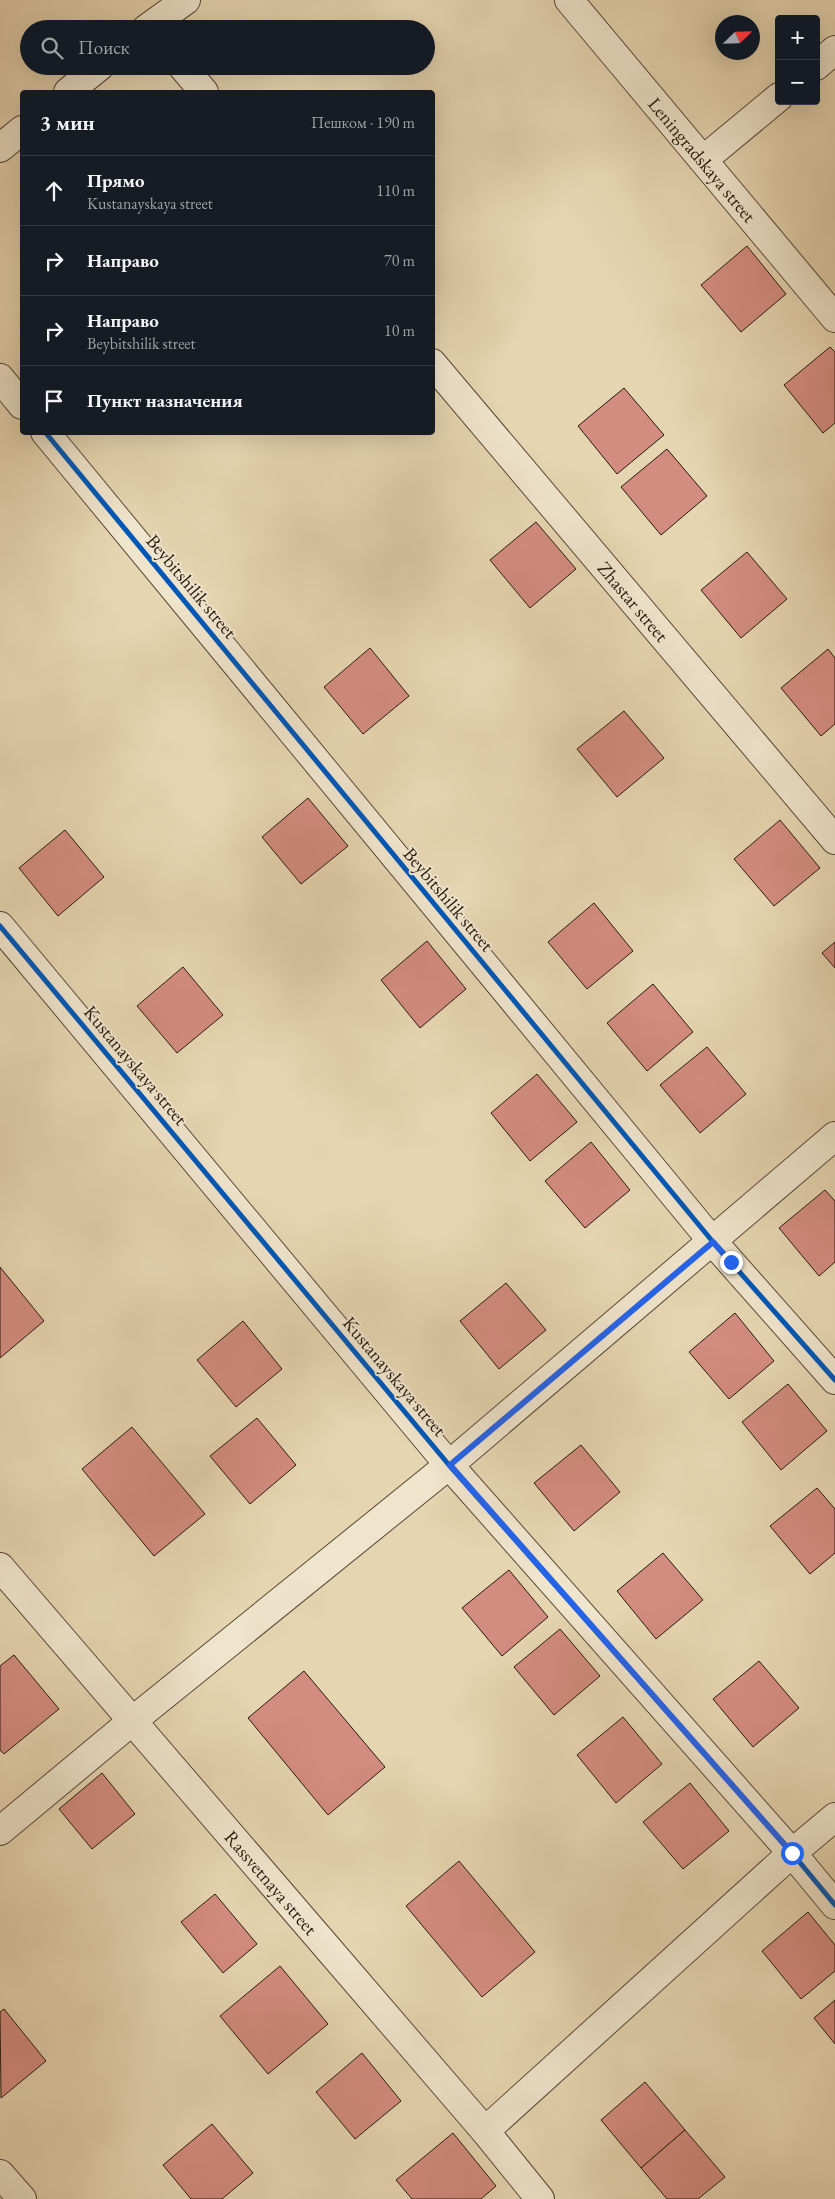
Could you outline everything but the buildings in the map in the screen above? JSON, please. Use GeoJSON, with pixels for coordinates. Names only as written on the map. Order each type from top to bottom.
{"type":"FeatureCollection","features":[{"type":"Feature","properties":{"kind":"street"},"geometry":{"type":"LineString","coordinates":[[159,20],[186,0]]}},
{"type":"Feature","properties":{"kind":"street","name":"Leningradskaya street"},"geometry":{"type":"LineString","coordinates":[[569,0],[835,318]]}},
{"type":"Feature","properties":{"kind":"street"},"geometry":{"type":"LineString","coordinates":[[820,63],[835,50]]}},
{"type":"Feature","properties":{"kind":"street"},"geometry":{"type":"LineString","coordinates":[[70,90],[89,75]]}},
{"type":"Feature","properties":{"kind":"street"},"geometry":{"type":"LineString","coordinates":[[190,75],[202,90]]}},
{"type":"Feature","properties":{"kind":"street"},"geometry":{"type":"LineString","coordinates":[[703,160],[775,100]]}},
{"type":"Feature","properties":{"kind":"street"},"geometry":{"type":"LineString","coordinates":[[0,148],[20,132]]}},
{"type":"Feature","properties":{"kind":"street","name":"Zhastar street"},"geometry":{"type":"LineString","coordinates":[[435,367],[835,840]]}},
{"type":"Feature","properties":{"kind":"street"},"geometry":{"type":"LineString","coordinates":[[0,378],[20,403]]}},
{"type":"Feature","properties":{"kind":"street","name":"Beybitshilik street"},"geometry":{"type":"LineString","coordinates":[[47,435],[713,1242],[835,1380]]}},
{"type":"Feature","properties":{"kind":"street","name":"Kustanayskaya street"},"geometry":{"type":"LineString","coordinates":[[0,926],[450,1465],[792,1853],[835,1905]]}},
{"type":"Feature","properties":{"kind":"street"},"geometry":{"type":"LineString","coordinates":[[0,1831],[131,1722],[450,1465],[835,1136]]}},
{"type":"Feature","properties":{"kind":"street","name":"Rassvetnaya street"},"geometry":{"type":"LineString","coordinates":[[0,1567],[131,1722],[485,2131],[540,2199]]}},
{"type":"Feature","properties":{"kind":"street"},"geometry":{"type":"LineString","coordinates":[[485,2131],[792,1853],[835,1817]]}},
{"type":"Feature","properties":{"kind":"street"},"geometry":{"type":"LineString","coordinates":[[0,2174],[22,2199]]}},
{"type":"Feature","properties":{"kind":"cycle path"},"geometry":{"type":"LineString","coordinates":[[47,435],[713,1242],[835,1380]]}},
{"type":"Feature","properties":{"kind":"cycle path"},"geometry":{"type":"LineString","coordinates":[[0,926],[449,1465],[792,1853],[835,1905]]}},
{"type":"Feature","properties":{"kind":"route"},"geometry":{"type":"LineString","coordinates":[[731,1262],[713,1242],[450,1465],[792,1853]]}}]}
